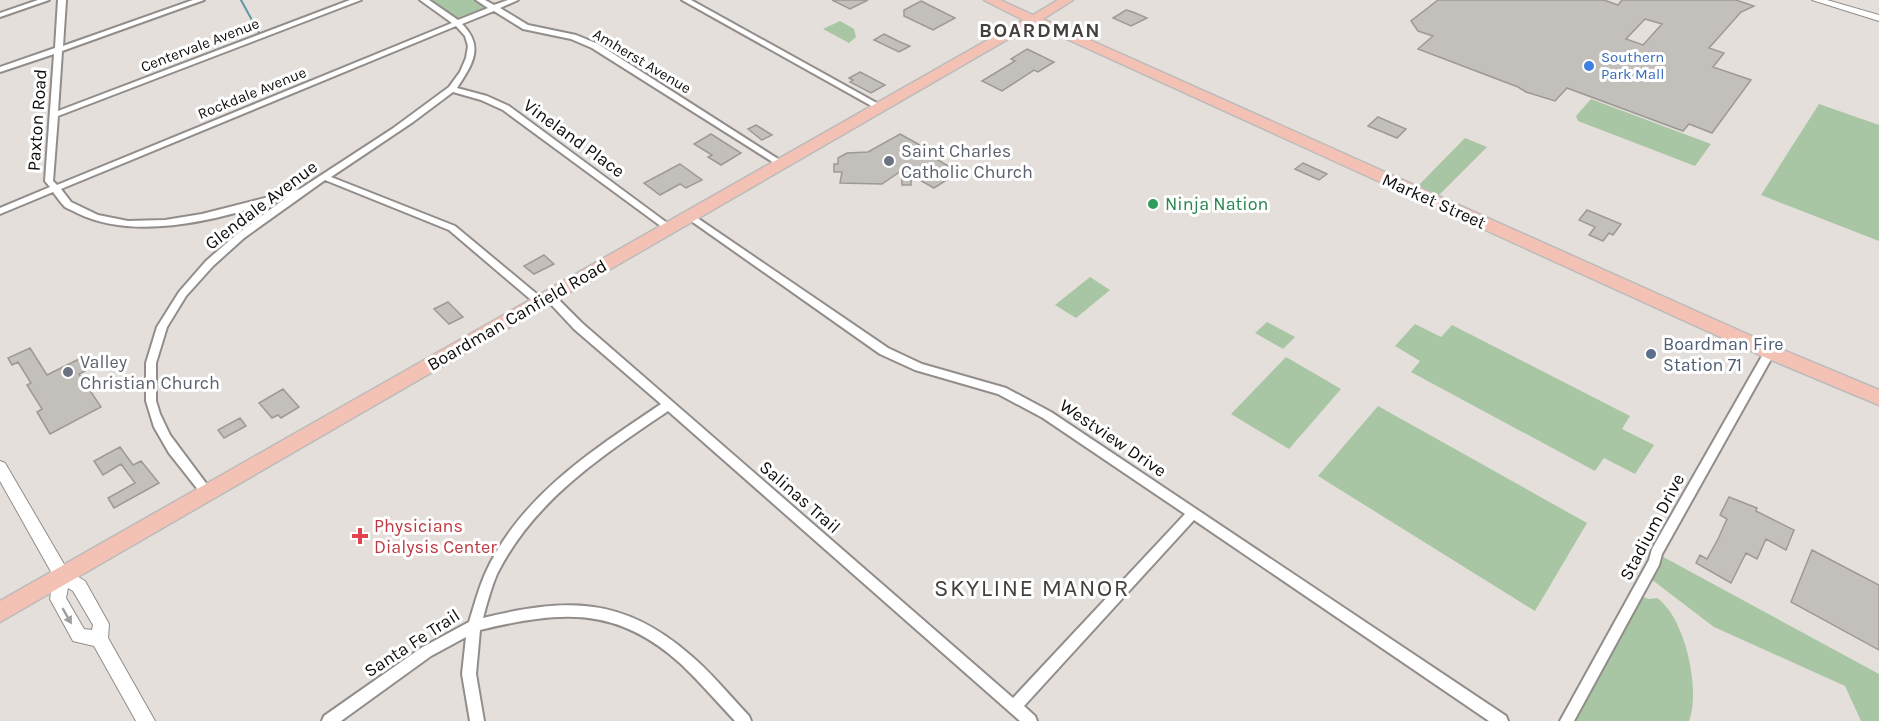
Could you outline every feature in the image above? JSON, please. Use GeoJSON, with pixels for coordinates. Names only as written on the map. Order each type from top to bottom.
{"type":"FeatureCollection","features":[{"type":"Feature","properties":{"kind":"main road","name":"Market Street"},"geometry":{"type":"LineString","coordinates":[[990,0],[1770,352],[1879,398]]}},
{"type":"Feature","properties":{"kind":"main road","name":"Boardman Canfield Road"},"geometry":{"type":"LineString","coordinates":[[0,612],[1067,0]]}},
{"type":"Feature","properties":{"kind":"main road"},"geometry":{"type":"LineString","coordinates":[[1074,0],[1066,9],[1062,20],[1076,38]]}},
{"type":"Feature","properties":{"kind":"street"},"geometry":{"type":"LineString","coordinates":[[0,15],[45,0]]}},
{"type":"Feature","properties":{"kind":"street","name":"Paxton Road"},"geometry":{"type":"LineString","coordinates":[[62,0],[49,182],[66,203],[84,213],[109,220],[149,224],[221,215],[307,187]]}},
{"type":"Feature","properties":{"kind":"street"},"geometry":{"type":"LineString","coordinates":[[0,70],[200,0]]}},
{"type":"Feature","properties":{"kind":"street","name":"Centervale Avenue"},"geometry":{"type":"LineString","coordinates":[[54,115],[357,0]]}},
{"type":"Feature","properties":{"kind":"street","name":"Glendale Avenue"},"geometry":{"type":"LineString","coordinates":[[207,493],[176,454],[156,417],[150,383],[156,347],[172,311],[183,294],[211,262],[238,238],[307,187],[452,89],[467,67],[472,51],[469,36],[465,28],[424,0]]}},
{"type":"Feature","properties":{"kind":"street","name":"Amherst Avenue"},"geometry":{"type":"LineString","coordinates":[[480,0],[526,27],[573,37],[595,46],[782,164]]}},
{"type":"Feature","properties":{"kind":"street","name":"Rockdale Avenue"},"geometry":{"type":"LineString","coordinates":[[0,211],[514,0]]}},
{"type":"Feature","properties":{"kind":"street"},"geometry":{"type":"LineString","coordinates":[[686,0],[880,107]]}},
{"type":"Feature","properties":{"kind":"street"},"geometry":{"type":"LineString","coordinates":[[1817,0],[1879,18]]}},
{"type":"Feature","properties":{"kind":"street","name":"Vineland Place"},"geometry":{"type":"LineString","coordinates":[[452,89],[484,98],[506,108],[669,228]]}},
{"type":"Feature","properties":{"kind":"street","name":"Salinas Trail"},"geometry":{"type":"LineString","coordinates":[[324,177],[452,228],[545,299],[1030,721]]}},
{"type":"Feature","properties":{"kind":"street","name":"Westview Drive"},"geometry":{"type":"LineString","coordinates":[[690,216],[884,351],[919,368],[983,384],[1021,399],[1501,721]]}},
{"type":"Feature","properties":{"kind":"street","name":"Stadium Drive"},"geometry":{"type":"LineString","coordinates":[[1567,721],[1655,561],[1656,553],[1770,352]]}},
{"type":"Feature","properties":{"kind":"street","name":"Santa Fe Trail"},"geometry":{"type":"LineString","coordinates":[[329,721],[426,652],[474,626],[485,589],[498,560],[515,531],[538,503],[581,465],[668,405]]}},
{"type":"Feature","properties":{"kind":"street"},"geometry":{"type":"LineString","coordinates":[[0,467],[62,576],[79,586],[100,624],[99,639],[146,721]]}},
{"type":"Feature","properties":{"kind":"street"},"geometry":{"type":"LineString","coordinates":[[1014,706],[1193,513]]}},
{"type":"Feature","properties":{"kind":"street"},"geometry":{"type":"LineString","coordinates":[[62,576],[58,599],[79,636],[99,639]]}},
{"type":"Feature","properties":{"kind":"street"},"geometry":{"type":"LineString","coordinates":[[477,721],[469,674],[474,626],[526,612],[570,609],[613,616],[652,634],[686,660],[744,721]]}},
{"type":"Feature","properties":{"kind":"green space"},"geometry":{"type":"Polygon","coordinates":[[[424,0],[480,0],[493,9],[458,23],[424,0]]]}},
{"type":"Feature","properties":{"kind":"green space"},"geometry":{"type":"Polygon","coordinates":[[[840,21],[854,29],[856,37],[849,43],[823,29],[840,21]]]}},
{"type":"Feature","properties":{"kind":"green space"},"geometry":{"type":"Polygon","coordinates":[[[1591,99],[1711,144],[1695,166],[1578,121],[1576,116],[1591,99]]]}},
{"type":"Feature","properties":{"kind":"green space"},"geometry":{"type":"Polygon","coordinates":[[[1819,104],[1879,125],[1879,241],[1761,195],[1819,104]]]}},
{"type":"Feature","properties":{"kind":"green space"},"geometry":{"type":"Polygon","coordinates":[[[1465,138],[1487,147],[1434,200],[1413,191],[1465,138]]]}},
{"type":"Feature","properties":{"kind":"green space"},"geometry":{"type":"Polygon","coordinates":[[[1090,277],[1110,290],[1076,318],[1055,305],[1090,277]]]}},
{"type":"Feature","properties":{"kind":"green space"},"geometry":{"type":"Polygon","coordinates":[[[1267,322],[1295,337],[1283,349],[1255,333],[1267,322]]]}},
{"type":"Feature","properties":{"kind":"green space"},"geometry":{"type":"Polygon","coordinates":[[[1415,324],[1441,337],[1452,325],[1630,416],[1622,429],[1654,445],[1635,474],[1604,458],[1595,471],[1411,372],[1420,361],[1395,346],[1415,324]]]}},
{"type":"Feature","properties":{"kind":"green space"},"geometry":{"type":"Polygon","coordinates":[[[1286,357],[1341,389],[1289,449],[1231,414],[1286,357]]]}},
{"type":"Feature","properties":{"kind":"green space"},"geometry":{"type":"Polygon","coordinates":[[[1378,406],[1587,523],[1535,611],[1318,476],[1378,406]]]}},
{"type":"Feature","properties":{"kind":"green space"},"geometry":{"type":"Polygon","coordinates":[[[1656,553],[1879,674],[1879,721],[1861,721],[1845,686],[1714,627],[1647,576],[1656,553]]]}},
{"type":"Feature","properties":{"kind":"green space"},"geometry":{"type":"Polygon","coordinates":[[[1636,594],[1649,599],[1657,598],[1667,607],[1683,637],[1692,673],[1692,708],[1689,721],[1567,721],[1636,594]]]}},
{"type":"Feature","properties":{"kind":"building"},"geometry":{"type":"Polygon","coordinates":[[[832,0],[868,0],[850,9],[832,0]]]}},
{"type":"Feature","properties":{"kind":"building","name":"Southern Park Mall"},"geometry":{"type":"Polygon","coordinates":[[[1438,0],[1604,0],[1618,5],[1622,0],[1736,0],[1754,6],[1741,12],[1709,48],[1724,53],[1713,67],[1751,80],[1712,133],[1689,124],[1683,131],[1567,88],[1555,101],[1526,92],[1418,49],[1433,36],[1418,31],[1411,21],[1438,0]],[[1645,19],[1626,39],[1643,45],[1662,24],[1645,19]]]}},
{"type":"Feature","properties":{"kind":"building"},"geometry":{"type":"Polygon","coordinates":[[[921,1],[955,18],[933,30],[904,16],[904,10],[921,1]]]}},
{"type":"Feature","properties":{"kind":"building"},"geometry":{"type":"Polygon","coordinates":[[[1126,10],[1147,18],[1131,26],[1113,18],[1126,10]]]}},
{"type":"Feature","properties":{"kind":"building"},"geometry":{"type":"Polygon","coordinates":[[[884,34],[910,46],[899,52],[874,40],[884,34]]]}},
{"type":"Feature","properties":{"kind":"building"},"geometry":{"type":"Polygon","coordinates":[[[1027,49],[1054,62],[1038,72],[1034,70],[1002,91],[982,81],[1015,61],[1011,59],[1027,49]]]}},
{"type":"Feature","properties":{"kind":"building"},"geometry":{"type":"Polygon","coordinates":[[[860,72],[885,85],[871,93],[850,82],[853,80],[849,78],[860,72]]]}},
{"type":"Feature","properties":{"kind":"building"},"geometry":{"type":"Polygon","coordinates":[[[1378,117],[1406,129],[1397,138],[1368,126],[1378,117]]]}},
{"type":"Feature","properties":{"kind":"building"},"geometry":{"type":"Polygon","coordinates":[[[756,125],[772,135],[762,140],[748,129],[756,125]]]}},
{"type":"Feature","properties":{"kind":"building"},"geometry":{"type":"Polygon","coordinates":[[[711,134],[741,153],[721,165],[708,157],[712,155],[694,144],[711,134]]]}},
{"type":"Feature","properties":{"kind":"building","name":"Saint Charles Catholic Church"},"geometry":{"type":"Polygon","coordinates":[[[900,134],[940,156],[936,159],[959,172],[934,188],[911,175],[911,185],[902,185],[901,171],[882,184],[840,183],[842,172],[834,172],[834,164],[838,164],[838,158],[847,153],[868,152],[900,134]]]}},
{"type":"Feature","properties":{"kind":"building"},"geometry":{"type":"Polygon","coordinates":[[[1303,163],[1327,174],[1319,180],[1295,169],[1303,163]]]}},
{"type":"Feature","properties":{"kind":"building"},"geometry":{"type":"Polygon","coordinates":[[[680,164],[702,180],[686,188],[680,184],[660,195],[644,183],[680,164]]]}},
{"type":"Feature","properties":{"kind":"building"},"geometry":{"type":"Polygon","coordinates":[[[1587,210],[1621,224],[1613,235],[1609,233],[1603,241],[1589,235],[1595,227],[1579,220],[1587,210]]]}},
{"type":"Feature","properties":{"kind":"building"},"geometry":{"type":"Polygon","coordinates":[[[544,255],[554,264],[534,274],[524,266],[544,255]]]}},
{"type":"Feature","properties":{"kind":"building"},"geometry":{"type":"Polygon","coordinates":[[[448,302],[463,317],[449,324],[434,309],[448,302]]]}},
{"type":"Feature","properties":{"kind":"building"},"geometry":{"type":"Polygon","coordinates":[[[30,348],[47,375],[81,358],[87,367],[79,374],[101,407],[50,434],[37,412],[42,409],[27,385],[31,383],[18,362],[12,365],[8,358],[30,348]]]}},
{"type":"Feature","properties":{"kind":"building"},"geometry":{"type":"Polygon","coordinates":[[[283,389],[299,407],[281,418],[278,415],[272,418],[259,403],[283,389]]]}},
{"type":"Feature","properties":{"kind":"building"},"geometry":{"type":"Polygon","coordinates":[[[240,418],[246,426],[224,438],[218,430],[240,418]]]}},
{"type":"Feature","properties":{"kind":"building"},"geometry":{"type":"Polygon","coordinates":[[[120,447],[133,465],[141,461],[159,483],[114,508],[108,498],[135,483],[121,464],[103,475],[94,461],[120,447]]]}},
{"type":"Feature","properties":{"kind":"building"},"geometry":{"type":"Polygon","coordinates":[[[1729,497],[1757,508],[1756,511],[1794,530],[1786,550],[1766,539],[1757,559],[1746,553],[1731,583],[1696,563],[1700,555],[1707,559],[1718,539],[1727,519],[1720,515],[1729,497]]]}},
{"type":"Feature","properties":{"kind":"building"},"geometry":{"type":"Polygon","coordinates":[[[1812,550],[1879,585],[1879,650],[1791,602],[1812,550]]]}},
{"type":"Feature","properties":{"kind":"waterway"},"geometry":{"type":"LineString","coordinates":[[241,0],[259,33]]}},
{"type":"Feature","properties":{"kind":"place","name":"Southern Park Mall"},"geometry":{"type":"Point","coordinates":[1589,66]}},
{"type":"Feature","properties":{"kind":"place","name":"Saint Charles Catholic Church"},"geometry":{"type":"Point","coordinates":[889,161]}},
{"type":"Feature","properties":{"kind":"place","name":"Ninja Nation"},"geometry":{"type":"Point","coordinates":[1153,204]}},
{"type":"Feature","properties":{"kind":"place","name":"Boardman Fire Station 71"},"geometry":{"type":"Point","coordinates":[1651,354]}},
{"type":"Feature","properties":{"kind":"place","name":"Valley Christian Church"},"geometry":{"type":"Point","coordinates":[68,372]}},
{"type":"Feature","properties":{"kind":"place","name":"Physicians Dialysis Center"},"geometry":{"type":"Point","coordinates":[360,536]}},
{"type":"Feature","properties":{"kind":"district","name":"BOARDMAN"},"geometry":{"type":"Point","coordinates":[1040,30]}},
{"type":"Feature","properties":{"kind":"district","name":"SKYLINE MANOR"},"geometry":{"type":"Point","coordinates":[1032,588]}}]}
